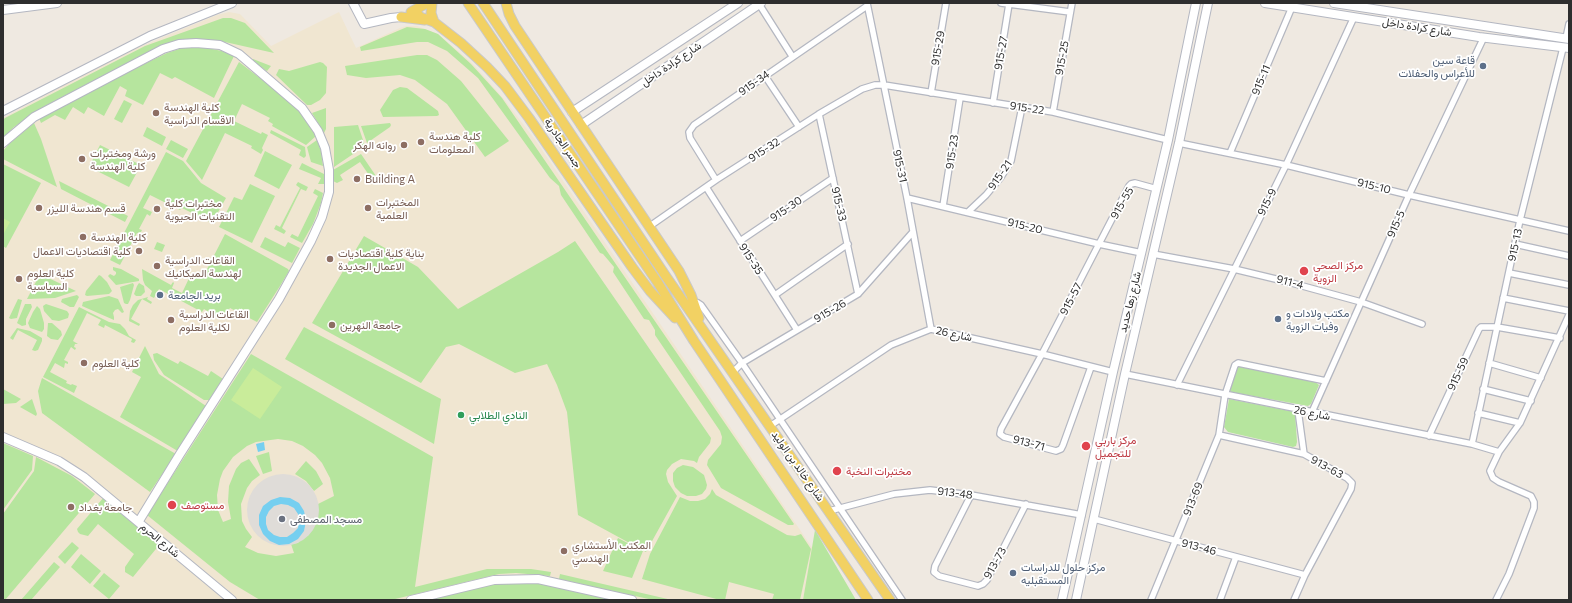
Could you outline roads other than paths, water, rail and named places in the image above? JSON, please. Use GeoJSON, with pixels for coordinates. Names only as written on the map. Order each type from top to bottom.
{"type":"FeatureCollection","features":[{"type":"Feature","properties":{"kind":"main road"},"geometry":{"type":"LineString","coordinates":[[401,17],[427,3]]}},
{"type":"Feature","properties":{"kind":"main road"},"geometry":{"type":"LineString","coordinates":[[432,3],[431,13],[434,22]]}},
{"type":"Feature","properties":{"kind":"main road","name":"جسر الجادرية"},"geometry":{"type":"LineString","coordinates":[[468,3],[658,283],[694,341]]}},
{"type":"Feature","properties":{"kind":"main road","name":"جسر الجادرية"},"geometry":{"type":"LineString","coordinates":[[483,3],[705,333]]}},
{"type":"Feature","properties":{"kind":"main road"},"geometry":{"type":"LineString","coordinates":[[506,3],[509,14],[515,26],[580,125],[650,226],[681,275],[694,302],[705,333]]}},
{"type":"Feature","properties":{"kind":"main road"},"geometry":{"type":"LineString","coordinates":[[415,10],[420,17],[434,22],[474,55],[496,76],[514,97],[632,267],[650,291],[694,341]]}},
{"type":"Feature","properties":{"kind":"main road"},"geometry":{"type":"LineString","coordinates":[[401,17],[434,22]]}},
{"type":"Feature","properties":{"kind":"main road","name":"شارع خالد بن الوليد"},"geometry":{"type":"LineString","coordinates":[[705,333],[890,600]]}},
{"type":"Feature","properties":{"kind":"main road","name":"شارع خالد بن الوليد"},"geometry":{"type":"LineString","coordinates":[[694,341],[867,600]]}},
{"type":"Feature","properties":{"kind":"street"},"geometry":{"type":"LineString","coordinates":[[3,10],[57,3]]}},
{"type":"Feature","properties":{"kind":"street"},"geometry":{"type":"LineString","coordinates":[[3,111],[150,36],[232,3]]}},
{"type":"Feature","properties":{"kind":"street"},"geometry":{"type":"LineString","coordinates":[[353,3],[364,24],[401,17]]}},
{"type":"Feature","properties":{"kind":"street","name":"شارع كرادة داخل"},"geometry":{"type":"LineString","coordinates":[[572,112],[738,3]]}},
{"type":"Feature","properties":{"kind":"street","name":"915-29"},"geometry":{"type":"LineString","coordinates":[[931,93],[946,3]]}},
{"type":"Feature","properties":{"kind":"street"},"geometry":{"type":"LineString","coordinates":[[1001,3],[1070,12]]}},
{"type":"Feature","properties":{"kind":"street","name":"915-25"},"geometry":{"type":"LineString","coordinates":[[1053,112],[1072,3]]}},
{"type":"Feature","properties":{"kind":"street","name":"شارع زها حديد"},"geometry":{"type":"LineString","coordinates":[[1062,600],[1113,372],[1168,140],[1196,3]]}},
{"type":"Feature","properties":{"kind":"street","name":"شارع زها حديد"},"geometry":{"type":"LineString","coordinates":[[1076,600],[1208,3]]}},
{"type":"Feature","properties":{"kind":"street","name":"شارع كرادة داخل"},"geometry":{"type":"LineString","coordinates":[[1265,3],[1482,37],[1566,48]]}},
{"type":"Feature","properties":{"kind":"street","name":"شارع كرادة داخل"},"geometry":{"type":"LineString","coordinates":[[1334,3],[1567,39]]}},
{"type":"Feature","properties":{"kind":"street"},"geometry":{"type":"LineString","coordinates":[[760,4],[792,56]]}},
{"type":"Feature","properties":{"kind":"street","name":"شارع كرادة داخل"},"geometry":{"type":"LineString","coordinates":[[580,125],[760,4]]}},
{"type":"Feature","properties":{"kind":"street","name":"915-27"},"geometry":{"type":"LineString","coordinates":[[992,103],[1009,4]]}},
{"type":"Feature","properties":{"kind":"street","name":"915-34"},"geometry":{"type":"LineString","coordinates":[[716,180],[690,138],[689,132],[694,125],[867,5]]}},
{"type":"Feature","properties":{"kind":"street","name":"915-31"},"geometry":{"type":"LineString","coordinates":[[867,5],[907,198],[912,233],[931,329]]}},
{"type":"Feature","properties":{"kind":"street"},"geometry":{"type":"LineString","coordinates":[[1350,6],[1351,17]]}},
{"type":"Feature","properties":{"kind":"street","name":"915-11"},"geometry":{"type":"LineString","coordinates":[[1230,153],[1292,7]]}},
{"type":"Feature","properties":{"kind":"street","name":"915-9"},"geometry":{"type":"LineString","coordinates":[[1176,385],[1286,165],[1351,17]]}},
{"type":"Feature","properties":{"kind":"street"},"geometry":{"type":"LineString","coordinates":[[1567,39],[1569,24]]}},
{"type":"Feature","properties":{"kind":"street"},"geometry":{"type":"LineString","coordinates":[[1481,26],[1482,37]]}},
{"type":"Feature","properties":{"kind":"street","name":"915-5"},"geometry":{"type":"LineString","coordinates":[[1312,412],[1409,195],[1482,37]]}},
{"type":"Feature","properties":{"kind":"street"},"geometry":{"type":"LineString","coordinates":[[3,143],[34,117],[163,49],[179,44],[196,42],[220,45],[239,54],[302,108],[318,130],[325,148],[330,170],[329,192],[322,217],[311,241],[279,300],[180,454],[139,521]]}},
{"type":"Feature","properties":{"kind":"street","name":"915-13"},"geometry":{"type":"LineString","coordinates":[[1472,444],[1520,220],[1566,48]]}},
{"type":"Feature","properties":{"kind":"street"},"geometry":{"type":"LineString","coordinates":[[765,76],[799,127]]}},
{"type":"Feature","properties":{"kind":"street","name":"915-32"},"geometry":{"type":"LineString","coordinates":[[650,226],[716,180],[819,114],[862,90],[875,85],[884,85]]}},
{"type":"Feature","properties":{"kind":"street","name":"915-22"},"geometry":{"type":"LineString","coordinates":[[884,85],[1053,112],[1168,140]]}},
{"type":"Feature","properties":{"kind":"street","name":"915-23"},"geometry":{"type":"LineString","coordinates":[[943,206],[960,98]]}},
{"type":"Feature","properties":{"kind":"street","name":"915-21"},"geometry":{"type":"LineString","coordinates":[[968,212],[986,195],[1001,177],[1011,161],[1022,107]]}},
{"type":"Feature","properties":{"kind":"street","name":"915-33"},"geometry":{"type":"LineString","coordinates":[[819,114],[858,294]]}},
{"type":"Feature","properties":{"kind":"street"},"geometry":{"type":"LineString","coordinates":[[1168,140],[1178,143]]}},
{"type":"Feature","properties":{"kind":"street","name":"915-10"},"geometry":{"type":"LineString","coordinates":[[1178,143],[1286,165],[1409,195],[1520,220],[1568,229]]}},
{"type":"Feature","properties":{"kind":"street","name":"915-30"},"geometry":{"type":"LineString","coordinates":[[740,241],[833,178]]}},
{"type":"Feature","properties":{"kind":"street","name":"915-55"},"geometry":{"type":"LineString","coordinates":[[1099,244],[1131,184],[1157,189]]}},
{"type":"Feature","properties":{"kind":"street","name":"915-35"},"geometry":{"type":"LineString","coordinates":[[706,187],[797,330]]}},
{"type":"Feature","properties":{"kind":"street","name":"915-20"},"geometry":{"type":"LineString","coordinates":[[907,198],[1142,253]]}},
{"type":"Feature","properties":{"kind":"street","name":"915-26"},"geometry":{"type":"LineString","coordinates":[[733,372],[742,363],[858,294],[912,233]]}},
{"type":"Feature","properties":{"kind":"street"},"geometry":{"type":"LineString","coordinates":[[774,295],[848,244]]}},
{"type":"Feature","properties":{"kind":"street","name":"915-57"},"geometry":{"type":"LineString","coordinates":[[1042,354],[1099,244]]}},
{"type":"Feature","properties":{"kind":"street"},"geometry":{"type":"LineString","coordinates":[[1515,244],[1569,256]]}},
{"type":"Feature","properties":{"kind":"street","name":"911-4"},"geometry":{"type":"LineString","coordinates":[[1153,254],[1234,269],[1288,282],[1361,302],[1422,324]]}},
{"type":"Feature","properties":{"kind":"street"},"geometry":{"type":"LineString","coordinates":[[1509,273],[1569,285]]}},
{"type":"Feature","properties":{"kind":"street"},"geometry":{"type":"LineString","coordinates":[[1503,298],[1569,311]]}},
{"type":"Feature","properties":{"kind":"street"},"geometry":{"type":"LineString","coordinates":[[694,302],[701,306],[742,363],[902,600]]}},
{"type":"Feature","properties":{"kind":"street"},"geometry":{"type":"LineString","coordinates":[[1496,600],[1532,515],[1534,502],[1531,496],[1505,486],[1493,478],[1490,471],[1499,452],[1520,423],[1560,338],[1569,315]]}},
{"type":"Feature","properties":{"kind":"street","name":"915-59"},"geometry":{"type":"LineString","coordinates":[[1429,436],[1479,329],[1485,326],[1497,327]]}},
{"type":"Feature","properties":{"kind":"street"},"geometry":{"type":"LineString","coordinates":[[1497,327],[1560,338]]}},
{"type":"Feature","properties":{"kind":"street","name":"شارع 26"},"geometry":{"type":"LineString","coordinates":[[770,426],[891,345],[931,329],[1113,372]]}},
{"type":"Feature","properties":{"kind":"street","name":"913-71"},"geometry":{"type":"LineString","coordinates":[[1042,354],[1001,429],[1000,434],[1004,436],[1056,451],[1060,449],[1064,445],[1091,367]]}},
{"type":"Feature","properties":{"kind":"street","name":"913-69"},"geometry":{"type":"LineString","coordinates":[[1151,600],[1219,435],[1225,395],[1234,365],[1238,363],[1326,381]]}},
{"type":"Feature","properties":{"kind":"street"},"geometry":{"type":"LineString","coordinates":[[1489,363],[1541,378]]}},
{"type":"Feature","properties":{"kind":"street","name":"شارع 26"},"geometry":{"type":"LineString","coordinates":[[1125,374],[1472,444],[1499,452]]}},
{"type":"Feature","properties":{"kind":"street"},"geometry":{"type":"LineString","coordinates":[[1483,389],[1531,401]]}},
{"type":"Feature","properties":{"kind":"street"},"geometry":{"type":"LineString","coordinates":[[1298,410],[1304,454]]}},
{"type":"Feature","properties":{"kind":"street"},"geometry":{"type":"LineString","coordinates":[[1478,413],[1520,423]]}},
{"type":"Feature","properties":{"kind":"street","name":"913-63"},"geometry":{"type":"LineString","coordinates":[[1219,435],[1304,454],[1347,478],[1352,483],[1351,489],[1305,575],[1294,600]]}},
{"type":"Feature","properties":{"kind":"street","name":"شارع الحرم"},"geometry":{"type":"LineString","coordinates":[[3,437],[76,471],[139,521],[232,600]]}},
{"type":"Feature","properties":{"kind":"street","name":"913-48"},"geometry":{"type":"LineString","coordinates":[[829,511],[894,494],[930,490],[1026,504],[1082,515]]}},
{"type":"Feature","properties":{"kind":"street","name":"913-73"},"geometry":{"type":"LineString","coordinates":[[971,495],[935,566],[934,572],[939,576],[978,586],[987,580],[1026,504]]}},
{"type":"Feature","properties":{"kind":"street","name":"913-46"},"geometry":{"type":"LineString","coordinates":[[1094,519],[1305,575]]}},
{"type":"Feature","properties":{"kind":"street"},"geometry":{"type":"LineString","coordinates":[[1220,600],[1236,557]]}},
{"type":"Feature","properties":{"kind":"street"},"geometry":{"type":"LineString","coordinates":[[411,600],[494,580],[538,579],[632,600]]}},
{"type":"Feature","properties":{"kind":"street"},"geometry":{"type":"LineString","coordinates":[[215,586],[239,600]]}},
{"type":"Feature","properties":{"kind":"water"},"geometry":{"type":"Polygon","coordinates":[[[264,442],[265,450],[258,452],[256,444],[264,442]]]}},
{"type":"Feature","properties":{"kind":"water"},"geometry":{"type":"Polygon","coordinates":[[[280,497],[290,498],[299,503],[304,511],[306,521],[304,531],[298,539],[289,544],[279,545],[270,541],[263,534],[259,525],[259,515],[263,506],[271,500],[280,497]],[[281,504],[274,506],[266,517],[268,530],[274,535],[287,537],[298,528],[298,514],[294,508],[281,504]]]}},
{"type":"Feature","properties":{"kind":"place","name":"قاعة سين للأعراس والحفلات"},"geometry":{"type":"Point","coordinates":[1483,66]}},
{"type":"Feature","properties":{"kind":"place","name":"كلية الهندسة الاقسام الدراسية"},"geometry":{"type":"Point","coordinates":[156,113]}},
{"type":"Feature","properties":{"kind":"place","name":"كلية هندسة المعلومات"},"geometry":{"type":"Point","coordinates":[421,142]}},
{"type":"Feature","properties":{"kind":"place","name":"روانه الهكر"},"geometry":{"type":"Point","coordinates":[404,145]}},
{"type":"Feature","properties":{"kind":"place","name":"ورشة ومختبرات كلية الهندسة"},"geometry":{"type":"Point","coordinates":[82,159]}},
{"type":"Feature","properties":{"kind":"place","name":"Building A"},"geometry":{"type":"Point","coordinates":[357,179]}},
{"type":"Feature","properties":{"kind":"place","name":"قسم هندسة الليزر"},"geometry":{"type":"Point","coordinates":[39,208]}},
{"type":"Feature","properties":{"kind":"place","name":"المختبرات العلمية"},"geometry":{"type":"Point","coordinates":[368,208]}},
{"type":"Feature","properties":{"kind":"place","name":"مختبرات كلية التقنيات الحيوية"},"geometry":{"type":"Point","coordinates":[157,209]}},
{"type":"Feature","properties":{"kind":"place","name":"كلية الهندسة"},"geometry":{"type":"Point","coordinates":[83,237]}},
{"type":"Feature","properties":{"kind":"place","name":"كلية اقتصاديات الاعمال"},"geometry":{"type":"Point","coordinates":[139,251]}},
{"type":"Feature","properties":{"kind":"place","name":"بناية كلية اقتصاديات الاعمال الجديدة"},"geometry":{"type":"Point","coordinates":[330,259]}},
{"type":"Feature","properties":{"kind":"place","name":"القاعات الدراسية لهندسة الميكانيك"},"geometry":{"type":"Point","coordinates":[157,266]}},
{"type":"Feature","properties":{"kind":"place","name":"مركز الصحي الزوية"},"geometry":{"type":"Point","coordinates":[1304,271]}},
{"type":"Feature","properties":{"kind":"place","name":"كلية العلوم السياسية"},"geometry":{"type":"Point","coordinates":[19,279]}},
{"type":"Feature","properties":{"kind":"place","name":"بريد الجامعة"},"geometry":{"type":"Point","coordinates":[160,295]}},
{"type":"Feature","properties":{"kind":"place","name":"مكتب ولادات و وفيات الزوية"},"geometry":{"type":"Point","coordinates":[1278,319]}},
{"type":"Feature","properties":{"kind":"place","name":"القاعات الدراسية لكلية العلوم"},"geometry":{"type":"Point","coordinates":[171,320]}},
{"type":"Feature","properties":{"kind":"place","name":"جامعة النهرين"},"geometry":{"type":"Point","coordinates":[332,325]}},
{"type":"Feature","properties":{"kind":"place","name":"كلية العلوم"},"geometry":{"type":"Point","coordinates":[84,363]}},
{"type":"Feature","properties":{"kind":"place","name":"النادي الطلابي"},"geometry":{"type":"Point","coordinates":[461,415]}},
{"type":"Feature","properties":{"kind":"place","name":"مركز باربي للتجميل"},"geometry":{"type":"Point","coordinates":[1086,446]}},
{"type":"Feature","properties":{"kind":"place","name":"مختبرات النخبة"},"geometry":{"type":"Point","coordinates":[837,471]}},
{"type":"Feature","properties":{"kind":"place","name":"مستوصف"},"geometry":{"type":"Point","coordinates":[172,505]}},
{"type":"Feature","properties":{"kind":"place","name":"جامعة بغداد"},"geometry":{"type":"Point","coordinates":[71,507]}},
{"type":"Feature","properties":{"kind":"place","name":"مسجد المصطفى"},"geometry":{"type":"Point","coordinates":[282,519]}},
{"type":"Feature","properties":{"kind":"place","name":"المكتب الأستشاري الهندسي"},"geometry":{"type":"Point","coordinates":[564,551]}},
{"type":"Feature","properties":{"kind":"place","name":"مركز حلول للدراسات المستقبليه"},"geometry":{"type":"Point","coordinates":[1013,573]}}]}
